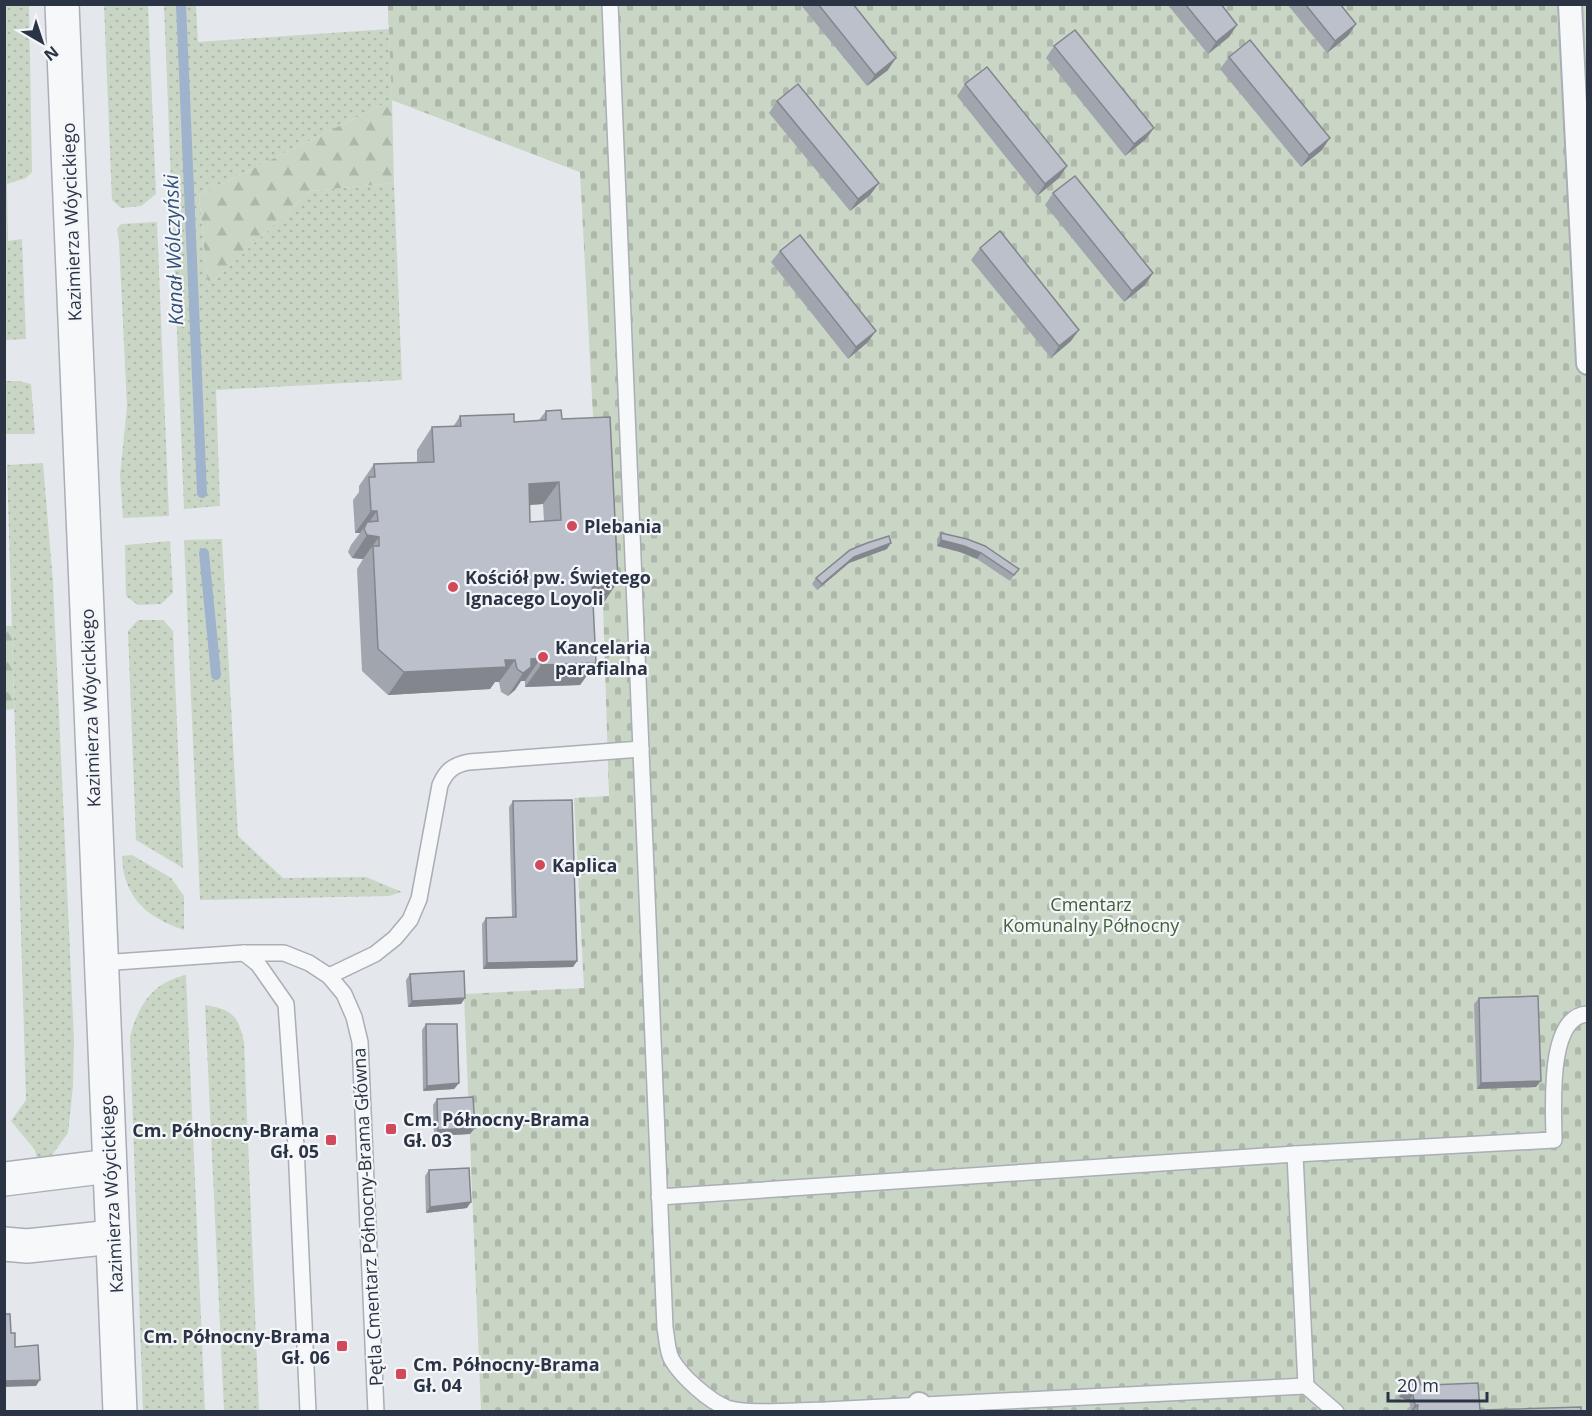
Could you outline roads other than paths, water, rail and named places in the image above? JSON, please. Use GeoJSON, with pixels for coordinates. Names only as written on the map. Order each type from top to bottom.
{"type":"FeatureCollection","features":[{"type":"Feature","properties":{"kind":"street","name":"Kazimierza Wóycickiego"},"geometry":{"type":"LineString","coordinates":[[62,4],[120,1412]]}},
{"type":"Feature","properties":{"kind":"street"},"geometry":{"type":"LineString","coordinates":[[1570,4],[1587,363]]}},
{"type":"Feature","properties":{"kind":"street"},"geometry":{"type":"LineString","coordinates":[[4,1179],[109,1166]]}},
{"type":"Feature","properties":{"kind":"street"},"geometry":{"type":"LineString","coordinates":[[4,1244],[27,1246],[113,1238]]}},
{"type":"Feature","properties":{"kind":"lane"},"geometry":{"type":"LineString","coordinates":[[610,4],[659,1197],[665,1328],[670,1358],[685,1377],[708,1396],[728,1408],[748,1411],[919,1408],[1306,1386],[1336,1412]]}},
{"type":"Feature","properties":{"kind":"lane"},"geometry":{"type":"LineString","coordinates":[[329,976],[375,954],[395,938],[410,920],[419,899],[440,785],[444,775],[451,768],[469,762],[641,749]]}},
{"type":"Feature","properties":{"kind":"lane","name":"Pętla Cmentarz Północny-Brama Główna"},"geometry":{"type":"LineString","coordinates":[[101,963],[244,953],[284,953],[309,963],[329,976],[344,994],[354,1017],[360,1042],[376,1412]]}},
{"type":"Feature","properties":{"kind":"lane"},"geometry":{"type":"LineString","coordinates":[[244,953],[258,964],[286,1004],[296,1146],[308,1412]]}},
{"type":"Feature","properties":{"kind":"lane"},"geometry":{"type":"LineString","coordinates":[[659,1197],[1294,1154],[1554,1140],[1556,1053],[1565,1028],[1581,1014],[1587,1014]]}},
{"type":"Feature","properties":{"kind":"lane"},"geometry":{"type":"LineString","coordinates":[[1294,1154],[1306,1386]]}},
{"type":"Feature","properties":{"kind":"waterway","name":"Kanał Wólczyński"},"geometry":{"type":"LineString","coordinates":[[181,4],[202,493]]}},
{"type":"Feature","properties":{"kind":"waterway","name":"Kanał Wólczyński"},"geometry":{"type":"LineString","coordinates":[[204,553],[216,675]]}},
{"type":"Feature","properties":{"kind":"place","name":"Plebania"},"geometry":{"type":"Point","coordinates":[572,526]}},
{"type":"Feature","properties":{"kind":"place","name":"Kościół pw. Świętego Ignacego Loyoli"},"geometry":{"type":"Point","coordinates":[453,587]}},
{"type":"Feature","properties":{"kind":"place","name":"Kancelaria parafialna"},"geometry":{"type":"Point","coordinates":[543,657]}},
{"type":"Feature","properties":{"kind":"place","name":"Kaplica"},"geometry":{"type":"Point","coordinates":[540,865]}},
{"type":"Feature","properties":{"kind":"place","name":"Cm. Północny-Brama Gł. 03"},"geometry":{"type":"Point","coordinates":[391,1129]}},
{"type":"Feature","properties":{"kind":"place","name":"Cm. Północny-Brama Gł. 05"},"geometry":{"type":"Point","coordinates":[331,1140]}},
{"type":"Feature","properties":{"kind":"place","name":"Cm. Północny-Brama Gł. 06"},"geometry":{"type":"Point","coordinates":[342,1346]}},
{"type":"Feature","properties":{"kind":"place","name":"Cm. Północny-Brama Gł. 04"},"geometry":{"type":"Point","coordinates":[401,1374]}},
{"type":"Feature","properties":{"kind":"park label","name":"Cmentarz Komunalny Północny"},"geometry":{"type":"Point","coordinates":[1091,914]}}]}
